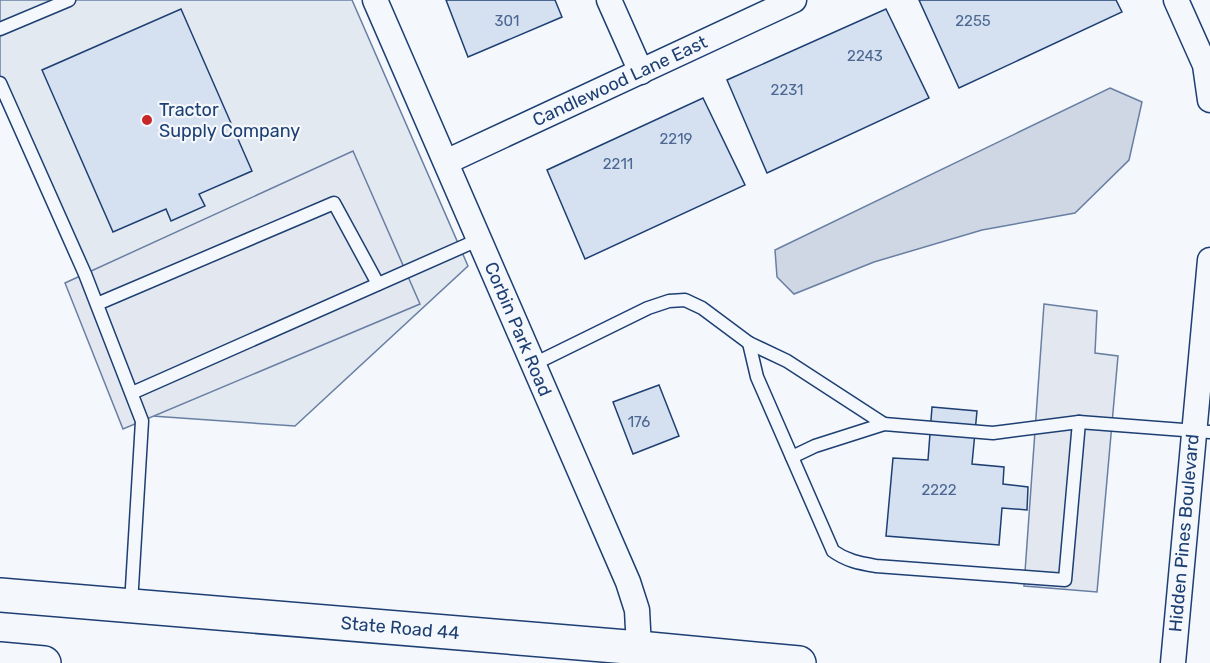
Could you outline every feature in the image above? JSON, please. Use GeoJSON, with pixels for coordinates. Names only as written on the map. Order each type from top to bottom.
{"type":"FeatureCollection","features":[{"type":"Feature","properties":{"kind":"main road","name":"State Road 44"},"geometry":{"type":"LineString","coordinates":[[0,595],[639,655],[799,663]]}},
{"type":"Feature","properties":{"kind":"main road"},"geometry":{"type":"LineString","coordinates":[[0,659],[45,663]]}},
{"type":"Feature","properties":{"kind":"street","name":"Corbin Park Road"},"geometry":{"type":"LineString","coordinates":[[375,0],[628,582],[636,610],[639,655]]}},
{"type":"Feature","properties":{"kind":"street"},"geometry":{"type":"LineString","coordinates":[[609,0],[641,72]]}},
{"type":"Feature","properties":{"kind":"street","name":"Candlewood Lane East"},"geometry":{"type":"LineString","coordinates":[[446,162],[794,0]]}},
{"type":"Feature","properties":{"kind":"street"},"geometry":{"type":"LineString","coordinates":[[1176,0],[1205,65],[1210,100]]}},
{"type":"Feature","properties":{"kind":"street","name":"Hidden Pines Boulevard"},"geometry":{"type":"LineString","coordinates":[[1173,663],[1202,432],[1210,260]]}},
{"type":"Feature","properties":{"kind":"lane"},"geometry":{"type":"LineString","coordinates":[[0,29],[69,0]]}},
{"type":"Feature","properties":{"kind":"lane"},"geometry":{"type":"LineString","coordinates":[[0,83],[85,274],[142,421],[131,606]]}},
{"type":"Feature","properties":{"kind":"lane"},"geometry":{"type":"LineString","coordinates":[[96,304],[334,203],[378,284]]}},
{"type":"Feature","properties":{"kind":"lane"},"geometry":{"type":"LineString","coordinates":[[132,393],[480,239]]}},
{"type":"Feature","properties":{"kind":"lane"},"geometry":{"type":"LineString","coordinates":[[534,363],[648,308],[669,301],[685,300],[702,308],[748,343],[787,361],[884,424]]}},
{"type":"Feature","properties":{"kind":"lane"},"geometry":{"type":"LineString","coordinates":[[748,343],[757,377],[833,551],[853,562],[876,566],[1065,580],[1079,422]]}},
{"type":"Feature","properties":{"kind":"lane"},"geometry":{"type":"LineString","coordinates":[[792,458],[815,446],[884,424],[993,433],[1079,422],[1202,432]]}},
{"type":"Feature","properties":{"kind":"shaded area"},"geometry":{"type":"Polygon","coordinates":[[[0,0],[352,0],[468,266],[295,426],[152,416],[0,99],[0,0]]]}},
{"type":"Feature","properties":{"kind":"shaded area"},"geometry":{"type":"Polygon","coordinates":[[[1110,88],[1142,102],[1129,160],[1075,213],[982,230],[874,262],[794,294],[777,277],[775,250],[1110,88]]]}},
{"type":"Feature","properties":{"kind":"shaded area"},"geometry":{"type":"Polygon","coordinates":[[[353,151],[420,304],[123,429],[65,283],[353,151]]]}},
{"type":"Feature","properties":{"kind":"shaded area"},"geometry":{"type":"Polygon","coordinates":[[[1044,304],[1097,311],[1095,353],[1118,356],[1097,592],[1024,586],[1044,304]]]}},
{"type":"Feature","properties":{"kind":"building"},"geometry":{"type":"Polygon","coordinates":[[[446,0],[555,0],[562,17],[468,57],[446,0]]]}},
{"type":"Feature","properties":{"kind":"building"},"geometry":{"type":"Polygon","coordinates":[[[919,0],[1116,0],[1122,12],[959,88],[919,0]]]}},
{"type":"Feature","properties":{"kind":"building","name":"Tractor Supply Company"},"geometry":{"type":"Polygon","coordinates":[[[181,9],[252,171],[199,194],[205,206],[171,221],[166,209],[113,232],[42,70],[181,9]]]}},
{"type":"Feature","properties":{"kind":"building"},"geometry":{"type":"Polygon","coordinates":[[[886,9],[929,98],[767,173],[727,80],[886,9]]]}},
{"type":"Feature","properties":{"kind":"building"},"geometry":{"type":"Polygon","coordinates":[[[703,98],[745,185],[585,259],[547,170],[703,98]]]}},
{"type":"Feature","properties":{"kind":"building"},"geometry":{"type":"Polygon","coordinates":[[[659,385],[679,436],[633,454],[613,402],[659,385]]]}},
{"type":"Feature","properties":{"kind":"building"},"geometry":{"type":"Polygon","coordinates":[[[932,407],[977,411],[972,464],[1004,467],[1003,484],[1028,487],[1027,510],[1002,508],[999,545],[886,536],[893,458],[928,460],[932,407]]]}},
{"type":"Feature","properties":{"kind":"place","name":"Tractor Supply Company"},"geometry":{"type":"Point","coordinates":[147,120]}}]}
